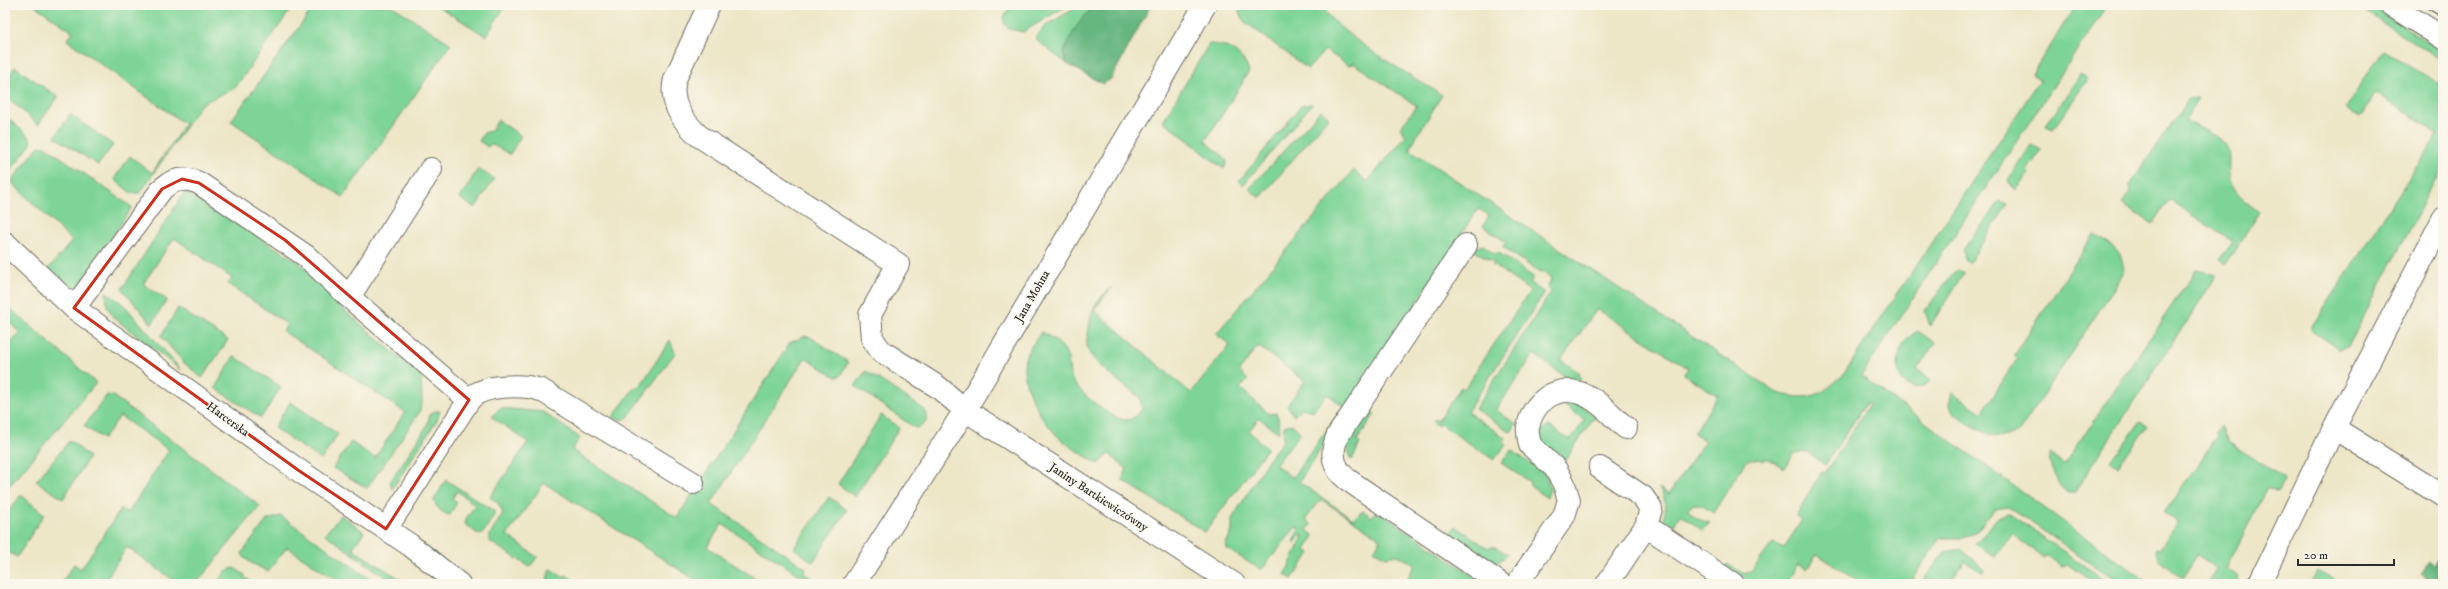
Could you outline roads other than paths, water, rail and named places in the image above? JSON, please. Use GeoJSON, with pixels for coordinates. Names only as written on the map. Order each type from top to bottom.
{"type":"FeatureCollection","features":[{"type":"Feature","properties":{"kind":"street","name":"Janiny Bartkiewiczówny"},"geometry":{"type":"LineString","coordinates":[[710,5],[675,79],[673,98],[682,118],[699,136],[898,264],[870,314],[872,338],[881,351],[938,387],[965,410],[1234,584]]}},
{"type":"Feature","properties":{"kind":"street","name":"Jana Mohna"},"geometry":{"type":"LineString","coordinates":[[854,584],[965,410],[1204,5]]}},
{"type":"Feature","properties":{"kind":"street"},"geometry":{"type":"LineString","coordinates":[[2391,5],[2443,38]]}},
{"type":"Feature","properties":{"kind":"street"},"geometry":{"type":"LineString","coordinates":[[349,297],[431,169]]}},
{"type":"Feature","properties":{"kind":"street"},"geometry":{"type":"LineString","coordinates":[[74,308],[162,189],[170,183],[186,179],[199,183],[285,240],[306,256],[349,297],[469,400]]}},
{"type":"Feature","properties":{"kind":"street"},"geometry":{"type":"LineString","coordinates":[[2259,584],[2334,428],[2443,219]]}},
{"type":"Feature","properties":{"kind":"street","name":"Harcerska"},"geometry":{"type":"LineString","coordinates":[[5,243],[74,308],[298,470],[410,545],[459,584]]}},
{"type":"Feature","properties":{"kind":"street"},"geometry":{"type":"LineString","coordinates":[[1466,245],[1338,435],[1333,451],[1334,461],[1342,475],[1348,480],[1501,584]]}},
{"type":"Feature","properties":{"kind":"street"},"geometry":{"type":"LineString","coordinates":[[386,529],[469,400],[477,392],[485,389],[530,387],[541,390],[693,483]]}},
{"type":"Feature","properties":{"kind":"street"},"geometry":{"type":"LineString","coordinates":[[1517,584],[1564,516],[1569,500],[1564,484],[1555,468],[1530,445],[1528,428],[1533,411],[1553,392],[1566,391],[1580,394],[1607,410],[1626,428]]}},
{"type":"Feature","properties":{"kind":"street"},"geometry":{"type":"LineString","coordinates":[[2334,428],[2443,496]]}},
{"type":"Feature","properties":{"kind":"street"},"geometry":{"type":"LineString","coordinates":[[1600,468],[1648,502],[1651,514],[1646,526],[1607,584]]}},
{"type":"Feature","properties":{"kind":"street"},"geometry":{"type":"LineString","coordinates":[[1646,526],[1733,584]]}},
{"type":"Feature","properties":{"kind":"tram line"},"geometry":{"type":"LineString","coordinates":[[2422,5],[2443,18]]}}]}
